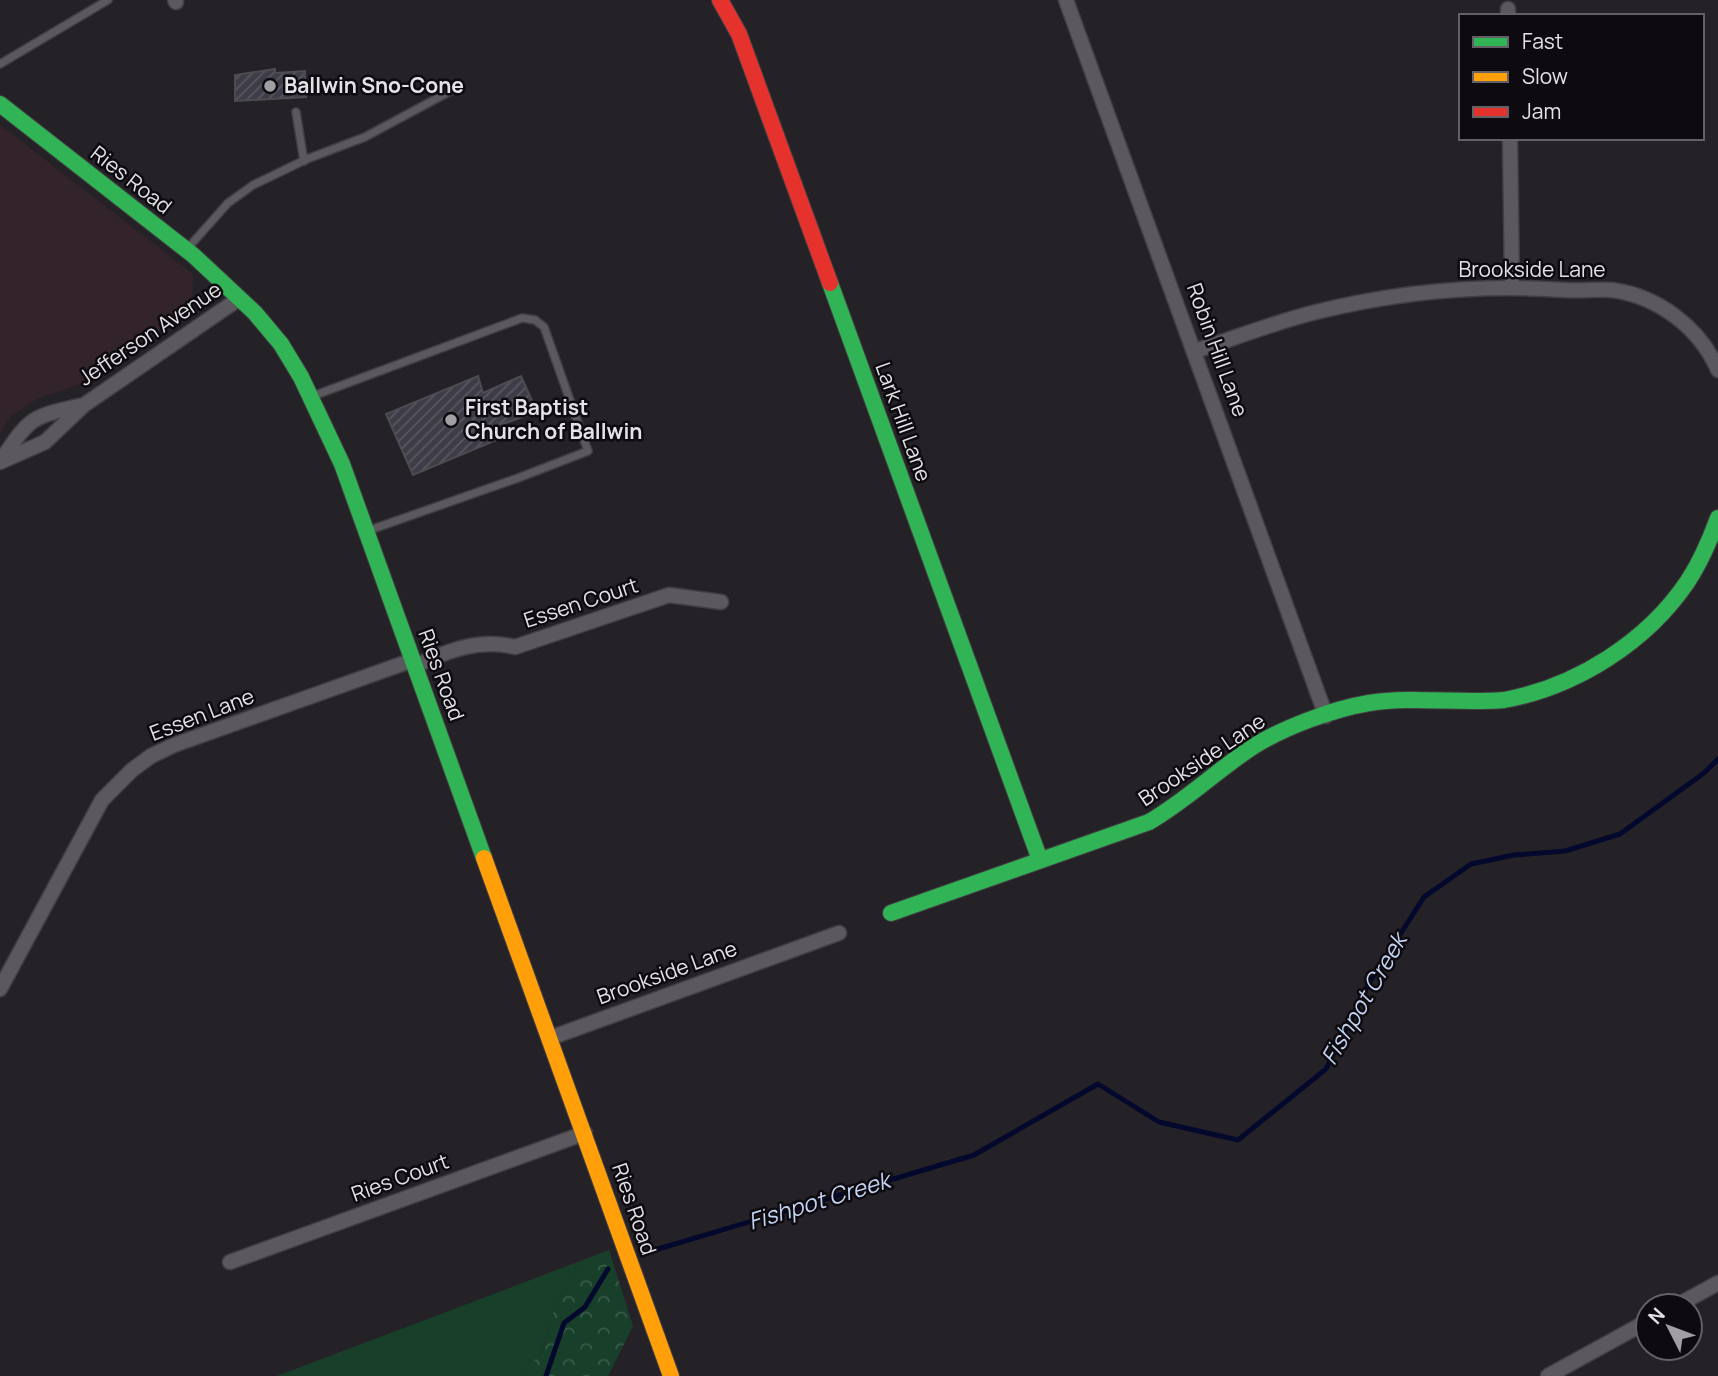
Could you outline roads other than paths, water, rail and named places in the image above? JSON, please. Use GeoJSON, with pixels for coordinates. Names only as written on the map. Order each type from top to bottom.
{"type":"FeatureCollection","features":[{"type":"Feature","properties":{"kind":"street","name":"Lark Hill Lane"},"geometry":{"type":"LineString","coordinates":[[720,0],[739,34],[1040,860]]}},
{"type":"Feature","properties":{"kind":"street","name":"Robin Hill Lane"},"geometry":{"type":"LineString","coordinates":[[1072,2],[1326,716]]}},
{"type":"Feature","properties":{"kind":"street","name":"Ries Road"},"geometry":{"type":"LineString","coordinates":[[0,104],[186,249],[240,298],[284,349],[312,397],[342,464],[671,1376]]}},
{"type":"Feature","properties":{"kind":"street"},"geometry":{"type":"LineString","coordinates":[[1510,140],[1512,286]]}},
{"type":"Feature","properties":{"kind":"street","name":"Brookside Lane"},"geometry":{"type":"LineString","coordinates":[[1195,351],[1314,312],[1357,303],[1435,291],[1512,286],[1613,290],[1648,299],[1672,312],[1713,359],[1718,370]]}},
{"type":"Feature","properties":{"kind":"street","name":"Jefferson Avenue"},"geometry":{"type":"LineString","coordinates":[[0,462],[46,442],[84,405],[240,298]]}},
{"type":"Feature","properties":{"kind":"street","name":"Jefferson Avenue"},"geometry":{"type":"LineString","coordinates":[[0,462],[32,420],[84,405]]}},
{"type":"Feature","properties":{"kind":"street","name":"Brookside Lane"},"geometry":{"type":"LineString","coordinates":[[891,914],[1149,822],[1184,801],[1240,754],[1266,738],[1326,716],[1369,704],[1477,702],[1522,697],[1566,680],[1632,640],[1658,616],[1683,588],[1706,549],[1718,517]]}},
{"type":"Feature","properties":{"kind":"street","name":"Essen Court"},"geometry":{"type":"LineString","coordinates":[[414,663],[449,650],[486,644],[514,647],[669,595],[721,602]]}},
{"type":"Feature","properties":{"kind":"street","name":"Essen Lane"},"geometry":{"type":"LineString","coordinates":[[0,989],[102,800],[132,770],[151,756],[174,745],[414,663]]}},
{"type":"Feature","properties":{"kind":"street","name":"Brookside Lane"},"geometry":{"type":"LineString","coordinates":[[550,1038],[839,933]]}},
{"type":"Feature","properties":{"kind":"street","name":"Ries Court"},"geometry":{"type":"LineString","coordinates":[[230,1262],[585,1133]]}},
{"type":"Feature","properties":{"kind":"street"},"geometry":{"type":"LineString","coordinates":[[1702,1292],[1718,1283]]}},
{"type":"Feature","properties":{"kind":"street"},"geometry":{"type":"LineString","coordinates":[[1548,1376],[1634,1329]]}},
{"type":"Feature","properties":{"kind":"lane"},"geometry":{"type":"LineString","coordinates":[[0,64],[108,0]]}},
{"type":"Feature","properties":{"kind":"lane"},"geometry":{"type":"LineString","coordinates":[[186,249],[228,203],[253,185],[365,136],[458,87]]}},
{"type":"Feature","properties":{"kind":"lane"},"geometry":{"type":"LineString","coordinates":[[296,112],[304,161]]}},
{"type":"Feature","properties":{"kind":"lane"},"geometry":{"type":"LineString","coordinates":[[312,397],[522,318],[535,320],[544,327],[588,451],[366,531]]}},
{"type":"Feature","properties":{"kind":"waterway","name":"Fishpot Creek"},"geometry":{"type":"LineString","coordinates":[[648,1252],[974,1155],[1098,1084],[1159,1122],[1238,1140],[1326,1069],[1369,983],[1424,897],[1471,864],[1514,855],[1565,851],[1620,834],[1704,773],[1718,759]]}},
{"type":"Feature","properties":{"kind":"waterway","name":"Fishpot Creek"},"geometry":{"type":"LineString","coordinates":[[546,1376],[564,1323],[585,1307],[608,1269]]}},
{"type":"Feature","properties":{"kind":"place","name":"Ballwin Sno-Cone"},"geometry":{"type":"Point","coordinates":[270,86]}},
{"type":"Feature","properties":{"kind":"place","name":"First Baptist Church of Ballwin"},"geometry":{"type":"Point","coordinates":[451,420]}}]}
